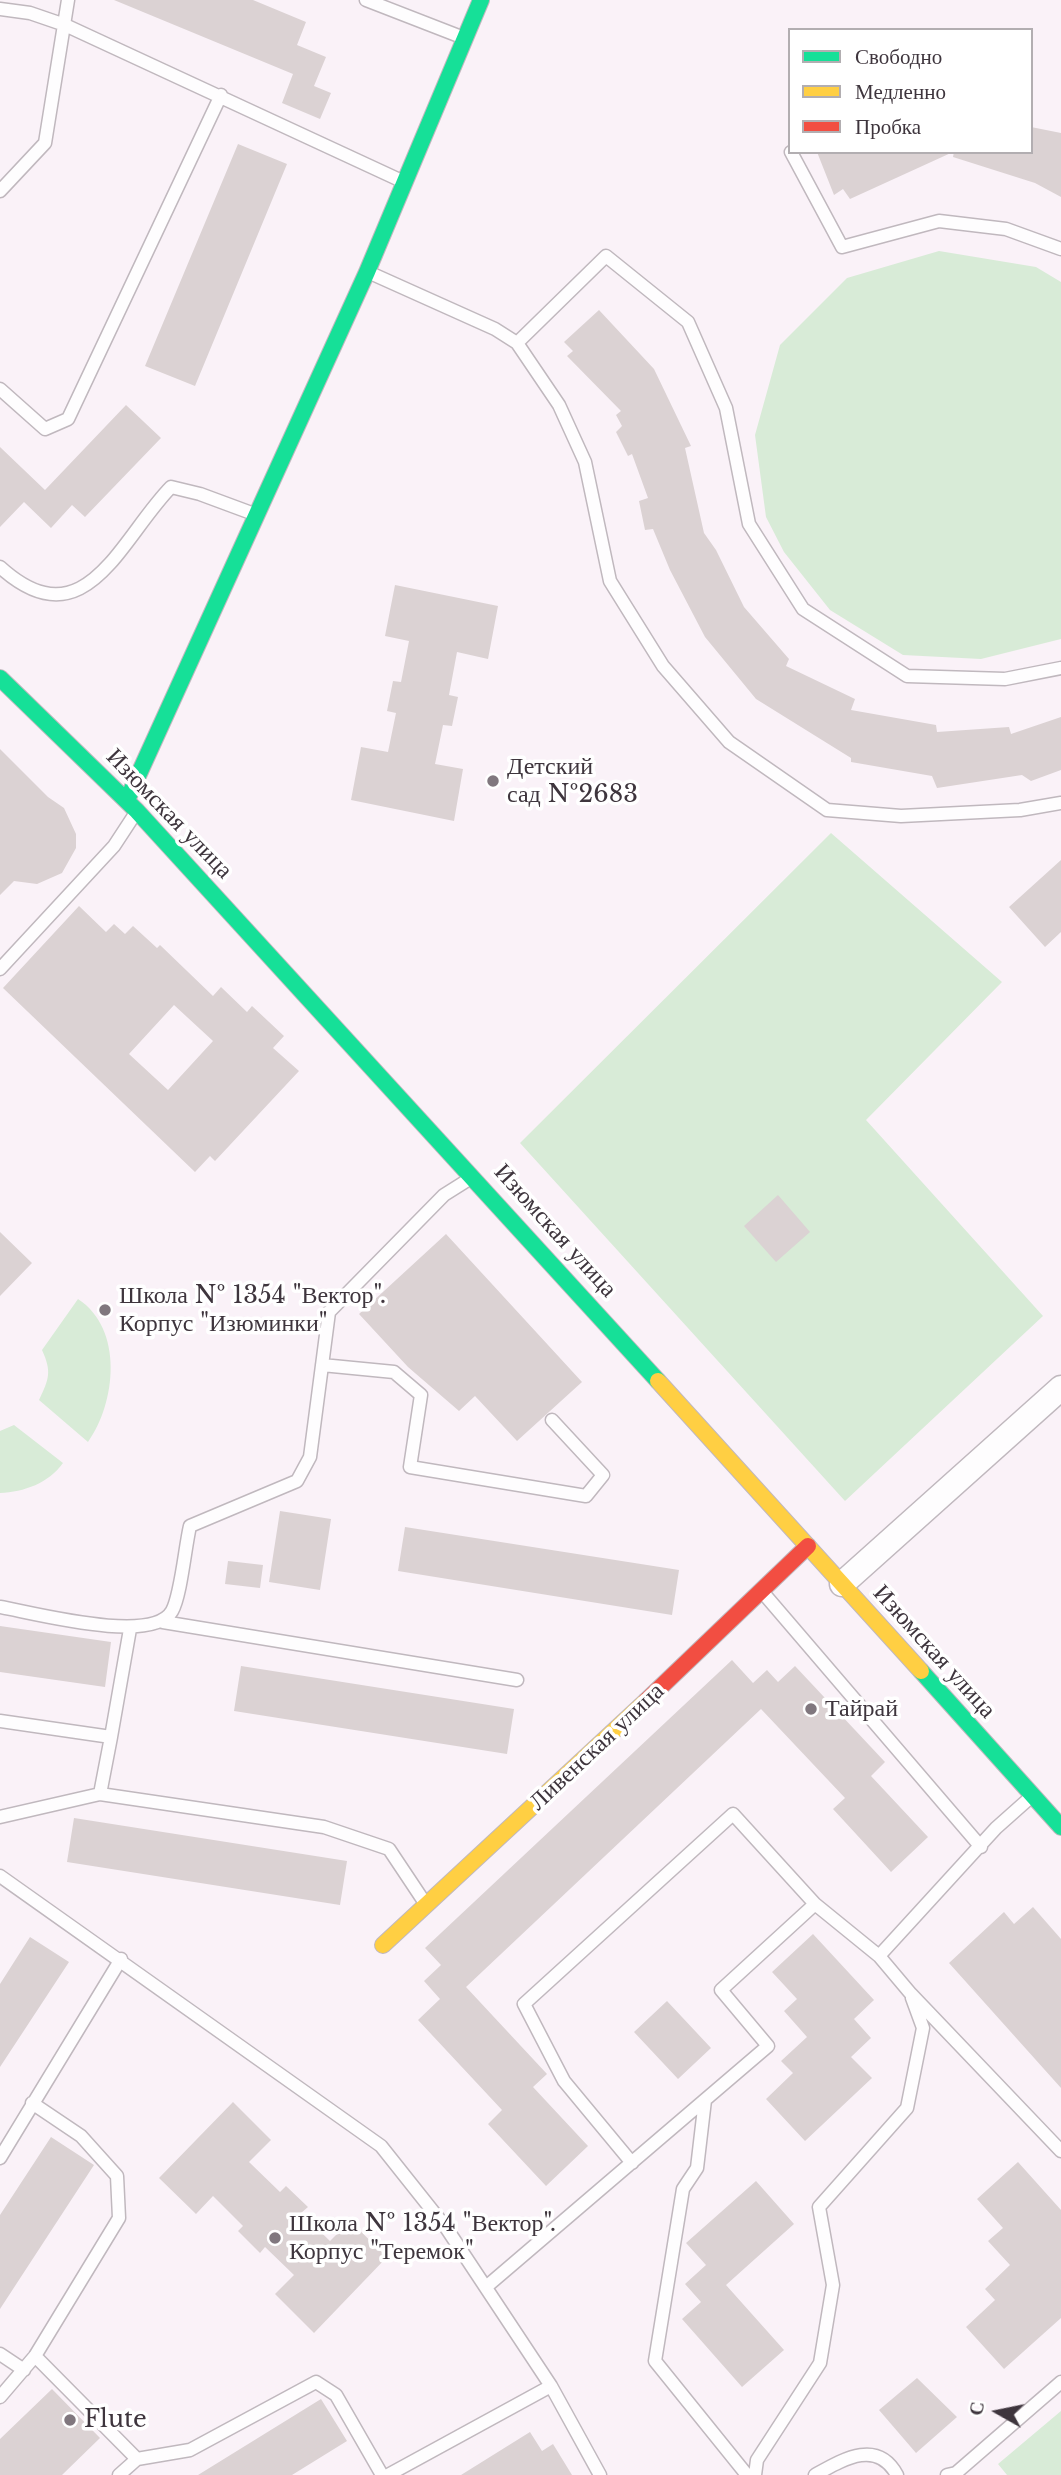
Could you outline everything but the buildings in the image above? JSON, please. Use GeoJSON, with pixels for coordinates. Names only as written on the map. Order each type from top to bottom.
{"type":"FeatureCollection","features":[{"type":"Feature","properties":{"kind":"street"},"geometry":{"type":"LineString","coordinates":[[132,806],[257,516],[367,272],[481,0]]}},
{"type":"Feature","properties":{"kind":"street","name":"Изюмская улица"},"geometry":{"type":"LineString","coordinates":[[0,678],[132,806],[474,1175],[1061,1827]]}},
{"type":"Feature","properties":{"kind":"street"},"geometry":{"type":"LineString","coordinates":[[842,1584],[1061,1388]]}},
{"type":"Feature","properties":{"kind":"street","name":"Ливенская улица"},"geometry":{"type":"LineString","coordinates":[[383,1945],[763,1592],[808,1546]]}},
{"type":"Feature","properties":{"kind":"lane"},"geometry":{"type":"LineString","coordinates":[[0,191],[45,143],[68,0]]}},
{"type":"Feature","properties":{"kind":"lane"},"geometry":{"type":"LineString","coordinates":[[366,0],[464,38]]}},
{"type":"Feature","properties":{"kind":"lane"},"geometry":{"type":"LineString","coordinates":[[0,9],[30,13],[65,25],[404,182]]}},
{"type":"Feature","properties":{"kind":"lane"},"geometry":{"type":"LineString","coordinates":[[0,389],[44,429],[68,419],[221,96]]}},
{"type":"Feature","properties":{"kind":"lane"},"geometry":{"type":"LineString","coordinates":[[792,154],[842,247],[939,221],[1006,229],[1061,249]]}},
{"type":"Feature","properties":{"kind":"lane"},"geometry":{"type":"LineString","coordinates":[[517,343],[606,256],[688,322],[726,408],[749,524],[803,610],[907,676],[1005,679],[1061,668]]}},
{"type":"Feature","properties":{"kind":"lane"},"geometry":{"type":"LineString","coordinates":[[367,272],[495,329],[517,343],[559,405],[585,462],[610,581],[663,666],[729,742],[827,810],[901,816],[1020,810],[1061,803]]}},
{"type":"Feature","properties":{"kind":"lane"},"geometry":{"type":"LineString","coordinates":[[0,567],[19,584],[55,596],[86,588],[118,559],[146,513],[171,487],[200,494],[257,516]]}},
{"type":"Feature","properties":{"kind":"lane"},"geometry":{"type":"LineString","coordinates":[[0,968],[114,846],[132,806]]}},
{"type":"Feature","properties":{"kind":"lane"},"geometry":{"type":"LineString","coordinates":[[163,1622],[172,1610],[190,1526],[297,1480],[310,1457],[329,1312],[444,1195],[474,1175]]}},
{"type":"Feature","properties":{"kind":"lane"},"geometry":{"type":"LineString","coordinates":[[322,1365],[394,1372],[421,1395],[410,1466],[586,1496],[603,1475],[552,1420]]}},
{"type":"Feature","properties":{"kind":"lane"},"geometry":{"type":"LineString","coordinates":[[763,1592],[981,1847]]}},
{"type":"Feature","properties":{"kind":"lane"},"geometry":{"type":"LineString","coordinates":[[0,1607],[130,1629],[163,1622],[517,1679]]}},
{"type":"Feature","properties":{"kind":"lane"},"geometry":{"type":"LineString","coordinates":[[100,1794],[130,1629]]}},
{"type":"Feature","properties":{"kind":"lane"},"geometry":{"type":"LineString","coordinates":[[0,1721],[111,1737]]}},
{"type":"Feature","properties":{"kind":"lane"},"geometry":{"type":"LineString","coordinates":[[0,1817],[100,1794],[324,1827],[389,1849],[427,1906]]}},
{"type":"Feature","properties":{"kind":"lane"},"geometry":{"type":"LineString","coordinates":[[879,1956],[996,1828],[1032,1796]]}},
{"type":"Feature","properties":{"kind":"lane"},"geometry":{"type":"LineString","coordinates":[[632,2162],[564,2081],[524,2004],[733,1814],[815,1904],[879,1956],[911,1994],[1061,2151]]}},
{"type":"Feature","properties":{"kind":"lane"},"geometry":{"type":"LineString","coordinates":[[0,1876],[121,1959],[381,2146],[447,2229],[486,2287],[551,2386],[600,2475]]}},
{"type":"Feature","properties":{"kind":"lane"},"geometry":{"type":"LineString","coordinates":[[486,2287],[768,2046],[721,1990],[815,1904]]}},
{"type":"Feature","properties":{"kind":"lane"},"geometry":{"type":"LineString","coordinates":[[0,2158],[121,1959]]}},
{"type":"Feature","properties":{"kind":"lane"},"geometry":{"type":"LineString","coordinates":[[755,2475],[757,2460],[820,2363],[833,2285],[819,2207],[907,2108],[923,2028],[911,1994]]}},
{"type":"Feature","properties":{"kind":"lane"},"geometry":{"type":"LineString","coordinates":[[705,2100],[697,2168],[682,2189],[655,2361],[747,2475]]}},
{"type":"Feature","properties":{"kind":"lane"},"geometry":{"type":"LineString","coordinates":[[0,2397],[35,2356],[119,2218],[117,2176],[81,2136],[32,2103]]}},
{"type":"Feature","properties":{"kind":"lane"},"geometry":{"type":"LineString","coordinates":[[0,2354],[24,2370]]}},
{"type":"Feature","properties":{"kind":"lane"},"geometry":{"type":"LineString","coordinates":[[35,2356],[137,2459]]}},
{"type":"Feature","properties":{"kind":"lane"},"geometry":{"type":"LineString","coordinates":[[124,2473],[137,2459],[190,2450],[316,2382],[336,2395],[382,2475]]}},
{"type":"Feature","properties":{"kind":"lane"},"geometry":{"type":"LineString","coordinates":[[947,2475],[956,2473],[1061,2382]]}},
{"type":"Feature","properties":{"kind":"lane"},"geometry":{"type":"LineString","coordinates":[[388,2475],[551,2386]]}},
{"type":"Feature","properties":{"kind":"lane"},"geometry":{"type":"LineString","coordinates":[[815,2475],[858,2454],[885,2459],[897,2475]]}},
{"type":"Feature","properties":{"kind":"green space"},"geometry":{"type":"Polygon","coordinates":[[[939,251],[1036,267],[1061,282],[1061,639],[981,659],[903,655],[830,610],[784,552],[766,517],[755,435],[780,345],[847,278],[939,251]]]}},
{"type":"Feature","properties":{"kind":"green space"},"geometry":{"type":"Polygon","coordinates":[[[831,833],[1002,982],[866,1120],[1043,1316],[845,1501],[520,1143],[831,833]]]}},
{"type":"Feature","properties":{"kind":"green space"},"geometry":{"type":"Polygon","coordinates":[[[78,1299],[93,1312],[103,1329],[109,1347],[111,1367],[105,1407],[88,1442],[39,1400],[48,1375],[42,1350],[78,1299]]]}},
{"type":"Feature","properties":{"kind":"green space"},"geometry":{"type":"Polygon","coordinates":[[[14,1425],[63,1463],[51,1476],[35,1485],[0,1493],[0,1431],[14,1425]]]}},
{"type":"Feature","properties":{"kind":"green space"},"geometry":{"type":"Polygon","coordinates":[[[1061,2411],[1061,2475],[1007,2475],[998,2464],[1061,2411]]]}},
{"type":"Feature","properties":{"kind":"traffic: fast"},"geometry":{"type":"LineString","coordinates":[[127,800],[367,272],[481,0]]}},
{"type":"Feature","properties":{"kind":"traffic: fast"},"geometry":{"type":"LineString","coordinates":[[0,678],[137,811],[658,1381]]}},
{"type":"Feature","properties":{"kind":"traffic: fast"},"geometry":{"type":"LineString","coordinates":[[921,1671],[1061,1827]]}},
{"type":"Feature","properties":{"kind":"traffic: slow"},"geometry":{"type":"LineString","coordinates":[[658,1381],[921,1671]]}},
{"type":"Feature","properties":{"kind":"traffic: slow"},"geometry":{"type":"LineString","coordinates":[[383,1945],[646,1701]]}},
{"type":"Feature","properties":{"kind":"traffic: jam"},"geometry":{"type":"LineString","coordinates":[[646,1701],[808,1546]]}},
{"type":"Feature","properties":{"kind":"place","name":"Детский сад №2683"},"geometry":{"type":"Point","coordinates":[493,781]}},
{"type":"Feature","properties":{"kind":"place","name":"Школа № 1354 \"Вектор\". Корпус \"Изюминки\""},"geometry":{"type":"Point","coordinates":[105,1310]}},
{"type":"Feature","properties":{"kind":"place","name":"Тайрай"},"geometry":{"type":"Point","coordinates":[811,1709]}},
{"type":"Feature","properties":{"kind":"place","name":"Школа № 1354 \"Вектор\". Корпус \"Теремок\""},"geometry":{"type":"Point","coordinates":[275,2238]}},
{"type":"Feature","properties":{"kind":"place","name":"Flute"},"geometry":{"type":"Point","coordinates":[70,2420]}}]}
